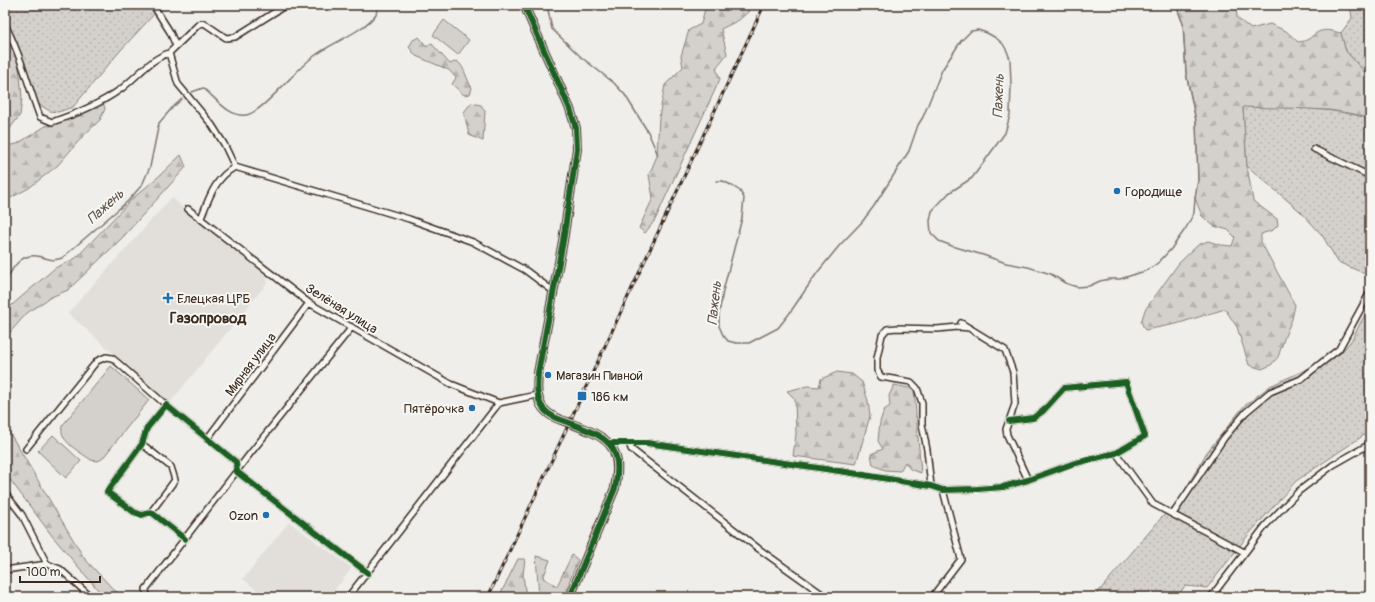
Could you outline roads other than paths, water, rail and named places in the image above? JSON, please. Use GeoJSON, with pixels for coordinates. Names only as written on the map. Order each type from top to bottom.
{"type":"FeatureCollection","features":[{"type":"Feature","properties":{"kind":"street"},"geometry":{"type":"LineString","coordinates":[[153,5],[170,32],[176,46]]}},
{"type":"Feature","properties":{"kind":"street"},"geometry":{"type":"LineString","coordinates":[[5,25],[15,44],[40,117],[52,122],[80,112],[121,89],[159,56],[169,52],[199,24],[204,23],[226,38],[235,37],[286,5]]}},
{"type":"Feature","properties":{"kind":"street"},"geometry":{"type":"LineString","coordinates":[[524,5],[570,109],[576,128],[576,149],[573,176],[538,373],[537,395],[543,408],[553,417],[598,436],[610,443],[647,443],[846,472],[931,486],[943,490],[1003,487],[1028,480],[1072,464],[1116,453],[1145,436],[1126,382],[1064,388],[1044,411],[1033,418],[1009,421]]}},
{"type":"Feature","properties":{"kind":"street"},"geometry":{"type":"LineString","coordinates":[[169,52],[178,84],[212,125],[224,144],[235,167]]}},
{"type":"Feature","properties":{"kind":"street"},"geometry":{"type":"LineString","coordinates":[[1314,149],[1370,176]]}},
{"type":"Feature","properties":{"kind":"street"},"geometry":{"type":"LineString","coordinates":[[201,218],[212,190],[228,171],[235,167],[409,219],[473,242],[525,270],[553,291]]}},
{"type":"Feature","properties":{"kind":"street","name":"Зелёная улица"},"geometry":{"type":"LineString","coordinates":[[188,209],[309,303],[451,384],[499,403]]}},
{"type":"Feature","properties":{"kind":"street"},"geometry":{"type":"LineString","coordinates":[[1173,514],[1224,438],[1246,412],[1270,392],[1301,378],[1339,349],[1370,292]]}},
{"type":"Feature","properties":{"kind":"street","name":"Мирная улица"},"geometry":{"type":"LineString","coordinates":[[207,439],[309,303]]}},
{"type":"Feature","properties":{"kind":"street"},"geometry":{"type":"LineString","coordinates":[[961,323],[1005,350],[1012,372],[1015,404],[1006,429],[1006,435],[1028,480]]}},
{"type":"Feature","properties":{"kind":"street"},"geometry":{"type":"LineString","coordinates":[[147,597],[146,589],[352,327]]}},
{"type":"Feature","properties":{"kind":"street"},"geometry":{"type":"LineString","coordinates":[[931,486],[927,450],[922,424],[922,403],[917,388],[911,382],[882,377],[877,370],[879,344],[882,335],[888,330],[897,328],[970,328]]}},
{"type":"Feature","properties":{"kind":"street"},"geometry":{"type":"LineString","coordinates":[[26,448],[97,361],[106,357],[112,358],[166,405],[236,462],[237,472],[368,573]]}},
{"type":"Feature","properties":{"kind":"street"},"geometry":{"type":"LineString","coordinates":[[348,597],[499,403],[537,395]]}},
{"type":"Feature","properties":{"kind":"street"},"geometry":{"type":"LineString","coordinates":[[142,444],[170,467],[175,480],[151,512],[142,515],[134,512],[106,492],[142,444],[147,428],[166,405]]}},
{"type":"Feature","properties":{"kind":"street"},"geometry":{"type":"LineString","coordinates":[[570,597],[615,488],[618,471],[616,455],[610,443]]}},
{"type":"Feature","properties":{"kind":"street"},"geometry":{"type":"LineString","coordinates":[[629,443],[631,449],[759,549],[822,594],[823,597]]}},
{"type":"Feature","properties":{"kind":"street"},"geometry":{"type":"LineString","coordinates":[[1211,597],[1266,524],[1299,491],[1333,465],[1370,444]]}},
{"type":"Feature","properties":{"kind":"street"},"geometry":{"type":"LineString","coordinates":[[1116,453],[1153,504],[1244,552]]}},
{"type":"Feature","properties":{"kind":"street"},"geometry":{"type":"LineString","coordinates":[[935,593],[961,558],[943,490]]}},
{"type":"Feature","properties":{"kind":"street"},"geometry":{"type":"LineString","coordinates":[[5,493],[22,515],[47,564]]}},
{"type":"Feature","properties":{"kind":"street"},"geometry":{"type":"LineString","coordinates":[[151,512],[185,539]]}},
{"type":"Feature","properties":{"kind":"street"},"geometry":{"type":"LineString","coordinates":[[5,570],[47,564],[60,568],[91,597]]}},
{"type":"Feature","properties":{"kind":"waterway","name":"Пажень"},"geometry":{"type":"LineString","coordinates":[[192,92],[203,88],[222,106],[233,113],[246,115],[253,112],[270,99],[313,57],[355,32],[371,20],[376,14],[378,5]]}},
{"type":"Feature","properties":{"kind":"waterway","name":"Пажень"},"geometry":{"type":"LineString","coordinates":[[547,5],[552,29],[581,57],[614,83],[625,95],[648,132],[658,155]]}},
{"type":"Feature","properties":{"kind":"waterway","name":"Пажень"},"geometry":{"type":"LineString","coordinates":[[716,181],[723,181],[731,185],[740,191],[744,198],[742,218],[723,291],[719,314],[719,326],[723,335],[728,341],[736,343],[749,343],[778,328],[817,273],[839,246],[862,222],[874,206],[909,151],[918,125],[923,117],[942,70],[961,41],[971,31],[978,30],[996,38],[1003,44],[1007,51],[1010,59],[1010,115],[1005,133],[972,178],[949,193],[932,211],[930,221],[931,233],[939,241],[952,246],[1006,263],[1028,267],[1051,274],[1065,283],[1077,287],[1089,286],[1100,281],[1110,279],[1120,279],[1148,270],[1159,262],[1171,249],[1186,228],[1194,213],[1198,180],[1196,121],[1186,73],[1183,24],[1176,5]]}},
{"type":"Feature","properties":{"kind":"waterway","name":"Пажень"},"geometry":{"type":"LineString","coordinates":[[5,285],[10,274],[20,260],[31,256],[52,260],[62,258],[128,201],[142,185],[150,167],[159,123],[182,99]]}},
{"type":"Feature","properties":{"kind":"railway"},"geometry":{"type":"LineString","coordinates":[[488,597],[764,5]]}},
{"type":"Feature","properties":{"kind":"place","name":"Городище"},"geometry":{"type":"Point","coordinates":[1117,191]}},
{"type":"Feature","properties":{"kind":"place","name":"Елецкая ЦРБ"},"geometry":{"type":"Point","coordinates":[168,298]}},
{"type":"Feature","properties":{"kind":"place","name":"Магазин Пивной"},"geometry":{"type":"Point","coordinates":[548,375]}},
{"type":"Feature","properties":{"kind":"place","name":"186 км"},"geometry":{"type":"Point","coordinates":[582,396]}},
{"type":"Feature","properties":{"kind":"place","name":"Пятёрочка"},"geometry":{"type":"Point","coordinates":[472,408]}},
{"type":"Feature","properties":{"kind":"place","name":"Ozon"},"geometry":{"type":"Point","coordinates":[266,515]}},
{"type":"Feature","properties":{"kind":"district","name":"Газопровод"},"geometry":{"type":"Point","coordinates":[208,318]}}]}
